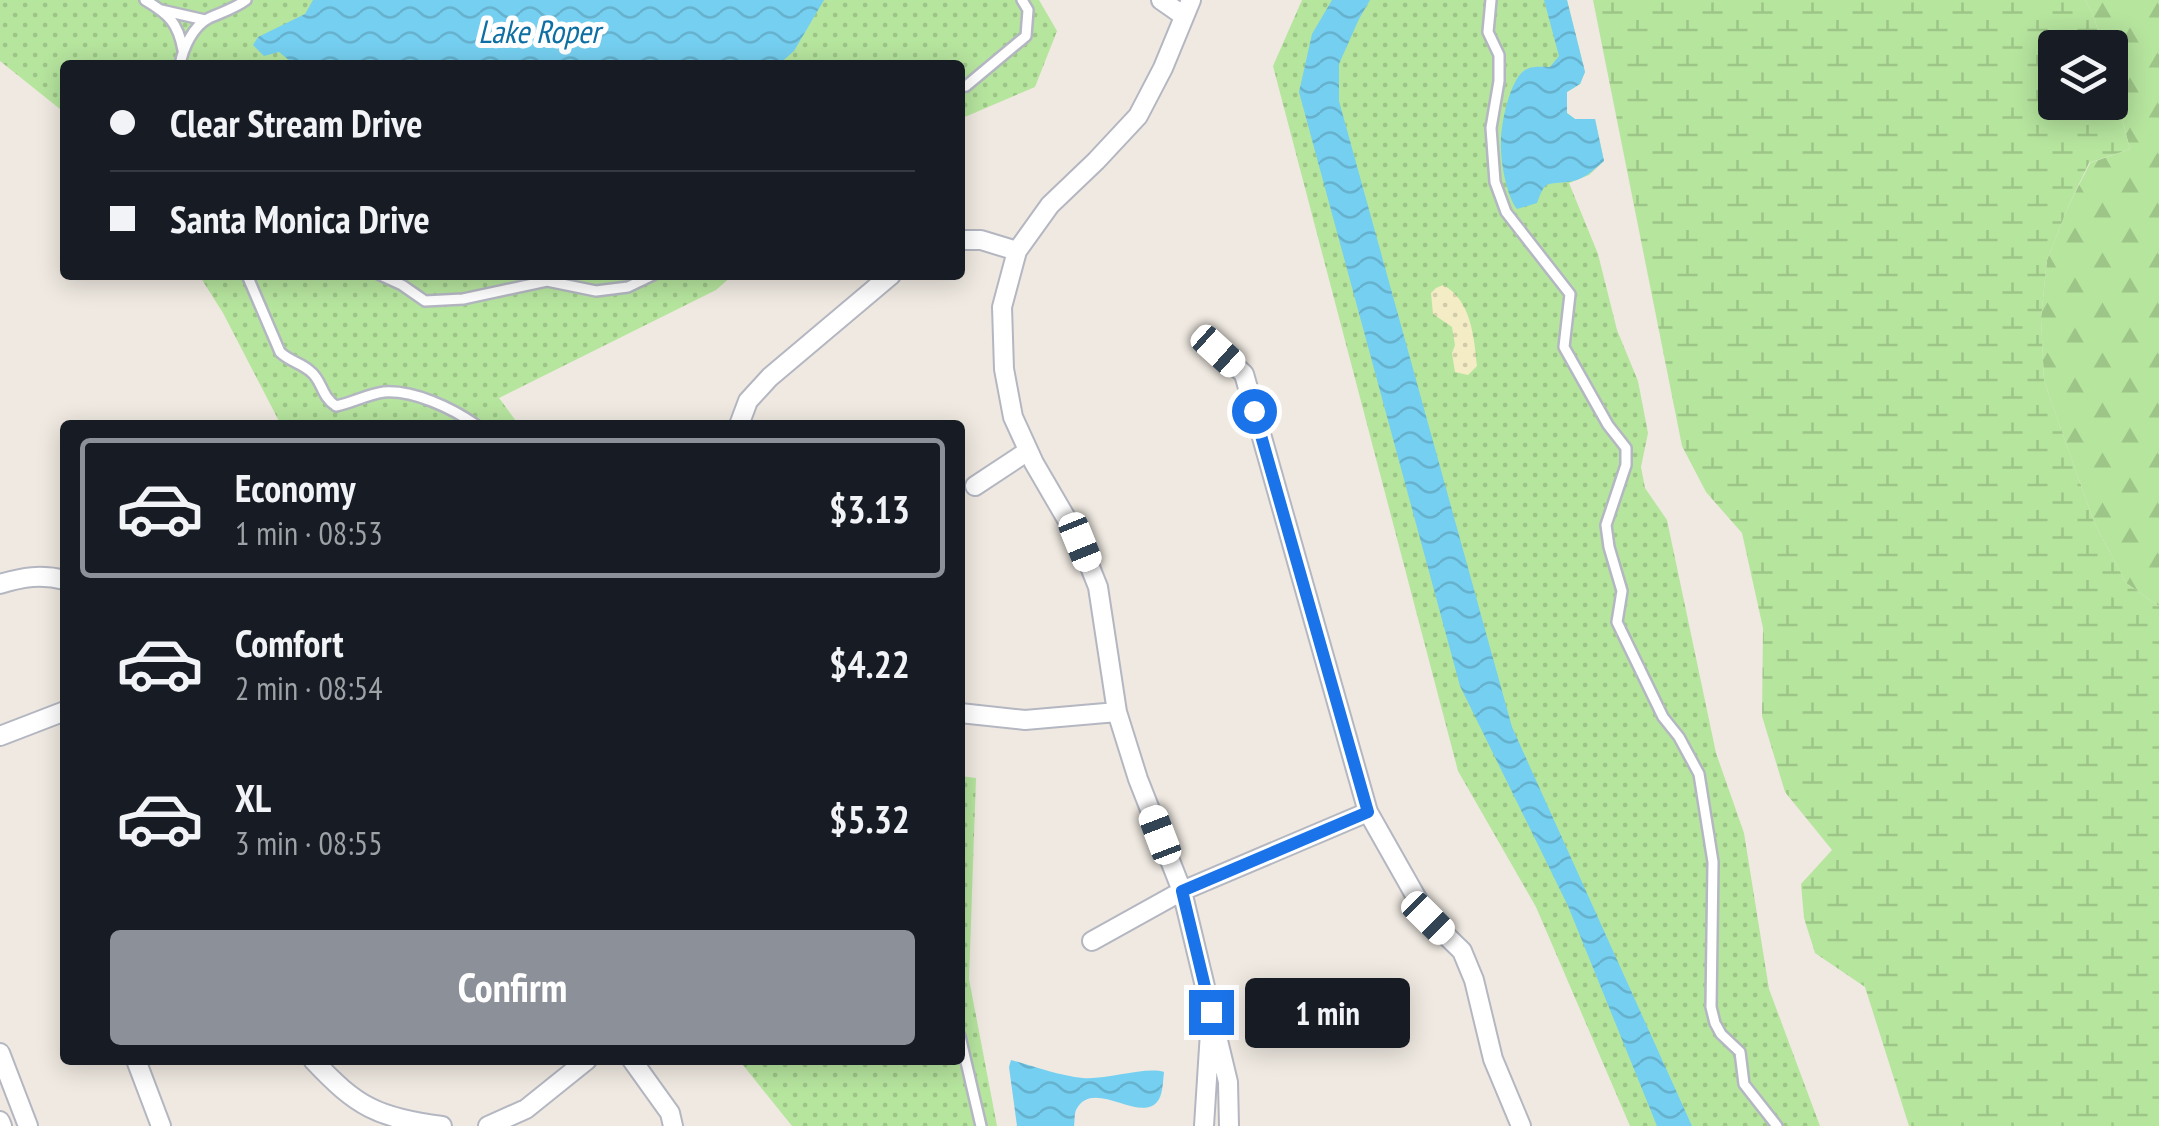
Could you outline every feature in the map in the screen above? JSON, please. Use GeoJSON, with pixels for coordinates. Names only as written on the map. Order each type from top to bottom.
{"type":"FeatureCollection","features":[{"type":"Feature","properties":{"kind":"street"},"geometry":{"type":"LineString","coordinates":[[1161,0],[1188,8],[1138,116],[1050,205],[1017,250],[1002,307],[1004,369],[1013,417],[1080,542],[1098,587],[1117,712],[1182,891],[1228,1082],[1229,1126]]}},
{"type":"Feature","properties":{"kind":"street"},"geometry":{"type":"LineString","coordinates":[[965,240],[981,240],[1017,250]]}},
{"type":"Feature","properties":{"kind":"street"},"geometry":{"type":"LineString","coordinates":[[741,420],[748,401],[770,377],[885,280]]}},
{"type":"Feature","properties":{"kind":"street"},"geometry":{"type":"LineString","coordinates":[[1218,351],[1244,374],[1368,812],[1428,918],[1462,951],[1474,980],[1493,1059],[1520,1126]]}},
{"type":"Feature","properties":{"kind":"street"},"geometry":{"type":"LineString","coordinates":[[975,486],[1028,451]]}},
{"type":"Feature","properties":{"kind":"street"},"geometry":{"type":"LineString","coordinates":[[0,584],[22,577],[46,575],[60,579]]}},
{"type":"Feature","properties":{"kind":"street"},"geometry":{"type":"LineString","coordinates":[[965,714],[1025,720],[1117,712]]}},
{"type":"Feature","properties":{"kind":"street"},"geometry":{"type":"LineString","coordinates":[[0,736],[60,713]]}},
{"type":"Feature","properties":{"kind":"street"},"geometry":{"type":"LineString","coordinates":[[1092,940],[1182,891],[1368,812]]}},
{"type":"Feature","properties":{"kind":"street"},"geometry":{"type":"LineString","coordinates":[[1204,1126],[1211,1012]]}},
{"type":"Feature","properties":{"kind":"street"},"geometry":{"type":"LineString","coordinates":[[0,1052],[28,1126]]}},
{"type":"Feature","properties":{"kind":"street"},"geometry":{"type":"LineString","coordinates":[[138,1065],[161,1126]]}},
{"type":"Feature","properties":{"kind":"street"},"geometry":{"type":"LineString","coordinates":[[318,1065],[365,1107],[409,1122],[442,1126]]}},
{"type":"Feature","properties":{"kind":"street"},"geometry":{"type":"LineString","coordinates":[[488,1126],[526,1109],[581,1065]]}},
{"type":"Feature","properties":{"kind":"street"},"geometry":{"type":"LineString","coordinates":[[636,1065],[670,1113],[673,1126]]}},
{"type":"Feature","properties":{"kind":"lane"},"geometry":{"type":"LineString","coordinates":[[145,0],[162,10],[205,20]]}},
{"type":"Feature","properties":{"kind":"lane"},"geometry":{"type":"LineString","coordinates":[[181,60],[198,26],[246,0]]}},
{"type":"Feature","properties":{"kind":"lane"},"geometry":{"type":"LineString","coordinates":[[965,86],[1026,36],[1028,10],[1022,0]]}},
{"type":"Feature","properties":{"kind":"lane"},"geometry":{"type":"LineString","coordinates":[[1491,0],[1488,32],[1499,55],[1491,128],[1495,182],[1506,212],[1570,294],[1564,347],[1608,425],[1626,448],[1626,465],[1606,525],[1608,548],[1622,591],[1616,622],[1662,718],[1679,737],[1699,774],[1713,862],[1711,1007],[1721,1034],[1740,1052],[1744,1084],[1776,1126]]}},
{"type":"Feature","properties":{"kind":"lane"},"geometry":{"type":"LineString","coordinates":[[162,10],[179,31],[183,50]]}},
{"type":"Feature","properties":{"kind":"lane"},"geometry":{"type":"LineString","coordinates":[[249,280],[280,352],[313,372],[324,398],[336,406],[388,392],[429,400],[469,420]]}},
{"type":"Feature","properties":{"kind":"lane"},"geometry":{"type":"LineString","coordinates":[[391,280],[425,301],[463,299],[546,281],[596,291],[628,287],[643,280]]}},
{"type":"Feature","properties":{"kind":"lane"},"geometry":{"type":"LineString","coordinates":[[965,1057],[981,1126]]}},
{"type":"Feature","properties":{"kind":"green space"},"geometry":{"type":"Polygon","coordinates":[[[0,0],[1039,0],[1057,31],[1035,87],[965,117],[965,60],[60,60],[60,109],[0,61],[0,0]]]}},
{"type":"Feature","properties":{"kind":"green space"},"geometry":{"type":"Polygon","coordinates":[[[1302,0],[1567,0],[1585,72],[1580,84],[1567,92],[1567,113],[1575,119],[1595,119],[1604,161],[1589,175],[1569,183],[1598,254],[1617,330],[1638,381],[1648,433],[1641,467],[1645,488],[1667,520],[1716,753],[1744,833],[1769,989],[1820,1126],[1630,1126],[1536,907],[1458,771],[1273,66],[1302,0]]]}},
{"type":"Feature","properties":{"kind":"green space"},"geometry":{"type":"Polygon","coordinates":[[[1593,0],[2085,0],[2098,30],[2038,30],[2038,120],[2122,120],[2130,149],[2089,163],[2047,260],[2041,318],[2044,381],[2094,522],[2126,583],[2159,606],[2159,1126],[1909,1126],[1865,987],[1815,953],[1804,918],[1801,884],[1832,850],[1785,792],[1762,716],[1763,628],[1742,533],[1706,492],[1682,446],[1593,0]]]}},
{"type":"Feature","properties":{"kind":"green space"},"geometry":{"type":"Polygon","coordinates":[[[2085,0],[2159,0],[2159,606],[2126,583],[2094,522],[2044,381],[2041,318],[2047,260],[2090,163],[2130,149],[2122,120],[2128,120],[2128,30],[2098,30],[2085,0]]]}},
{"type":"Feature","properties":{"kind":"green space"},"geometry":{"type":"Polygon","coordinates":[[[202,280],[727,280],[716,290],[499,398],[515,420],[278,420],[202,280]]]}},
{"type":"Feature","properties":{"kind":"green space"},"geometry":{"type":"Polygon","coordinates":[[[965,777],[976,778],[969,979],[997,1126],[792,1126],[743,1065],[965,1065],[965,777]]]}},
{"type":"Feature","properties":{"kind":"sand"},"geometry":{"type":"Polygon","coordinates":[[[1443,285],[1460,300],[1469,320],[1477,366],[1468,375],[1455,372],[1452,327],[1433,314],[1431,293],[1443,285]]]}},
{"type":"Feature","properties":{"kind":"water","name":"Lake Roper"},"geometry":{"type":"Polygon","coordinates":[[[313,0],[824,0],[794,51],[784,60],[289,60],[279,52],[264,56],[253,45],[258,37],[305,14],[313,0]]]}},
{"type":"Feature","properties":{"kind":"water"},"geometry":{"type":"Polygon","coordinates":[[[1332,0],[1370,0],[1339,64],[1339,101],[1512,727],[1692,1126],[1657,1126],[1568,906],[1460,686],[1299,92],[1312,34],[1332,0]]]}},
{"type":"Feature","properties":{"kind":"water"},"geometry":{"type":"Polygon","coordinates":[[[1544,0],[1567,0],[1585,72],[1580,84],[1567,92],[1567,113],[1575,119],[1595,119],[1604,161],[1578,180],[1547,185],[1537,203],[1517,209],[1503,167],[1503,124],[1511,90],[1521,73],[1532,67],[1550,67],[1559,56],[1544,0]]]}},
{"type":"Feature","properties":{"kind":"water"},"geometry":{"type":"Polygon","coordinates":[[[1011,1060],[1083,1078],[1164,1072],[1162,1092],[1149,1107],[1093,1098],[1083,1101],[1076,1110],[1074,1126],[1017,1126],[1011,1060]]]}},
{"type":"Feature","properties":{"kind":"route"},"geometry":{"type":"LineString","coordinates":[[1211,1012],[1182,891],[1368,812],[1254,411]]}}]}
